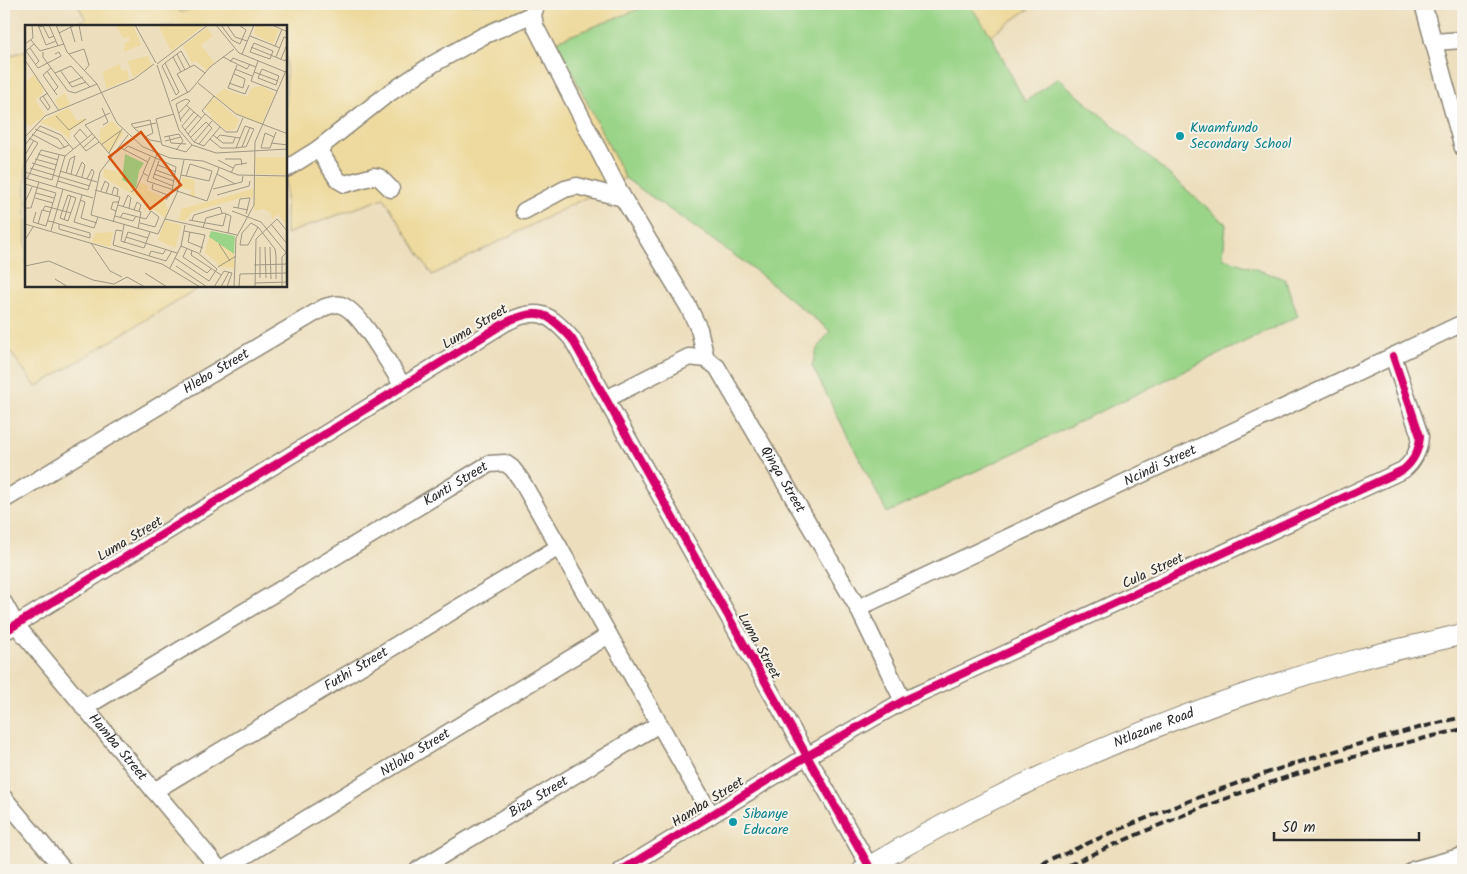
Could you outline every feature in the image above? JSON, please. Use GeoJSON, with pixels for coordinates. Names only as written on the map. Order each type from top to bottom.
{"type":"FeatureCollection","features":[{"type":"Feature","properties":{"kind":"street"},"geometry":{"type":"LineString","coordinates":[[1423,4],[1463,148]]}},
{"type":"Feature","properties":{"kind":"street"},"geometry":{"type":"LineString","coordinates":[[288,168],[318,149],[385,96],[433,64],[535,9],[536,26],[623,198],[688,306],[699,329],[706,359],[689,357],[606,398]]}},
{"type":"Feature","properties":{"kind":"street"},"geometry":{"type":"LineString","coordinates":[[1433,42],[1463,40]]}},
{"type":"Feature","properties":{"kind":"street"},"geometry":{"type":"LineString","coordinates":[[318,149],[338,180],[344,184],[380,176],[391,189]]}},
{"type":"Feature","properties":{"kind":"street"},"geometry":{"type":"LineString","coordinates":[[524,211],[565,189],[577,186],[623,198]]}},
{"type":"Feature","properties":{"kind":"street","name":"Hlebo Street"},"geometry":{"type":"LineString","coordinates":[[4,500],[218,370],[325,308],[334,305],[341,305],[357,316],[403,386]]}},
{"type":"Feature","properties":{"kind":"street","name":"Luma Street"},"geometry":{"type":"LineString","coordinates":[[10,629],[505,322],[529,312],[537,313],[553,321],[568,334],[606,398],[806,756],[866,868]]}},
{"type":"Feature","properties":{"kind":"street","name":"Ncindi Street"},"geometry":{"type":"LineString","coordinates":[[858,608],[1463,323]]}},
{"type":"Feature","properties":{"kind":"street","name":"Cula Street"},"geometry":{"type":"LineString","coordinates":[[806,756],[903,701],[1403,470],[1416,456],[1420,436],[1393,356]]}},
{"type":"Feature","properties":{"kind":"street","name":"Qinqa Street"},"geometry":{"type":"LineString","coordinates":[[706,359],[717,367],[858,608],[903,701]]}},
{"type":"Feature","properties":{"kind":"street","name":"Kanti Street"},"geometry":{"type":"LineString","coordinates":[[84,708],[489,464],[505,462],[522,480],[711,815]]}},
{"type":"Feature","properties":{"kind":"street","name":"Futhi Street"},"geometry":{"type":"LineString","coordinates":[[154,791],[559,547]]}},
{"type":"Feature","properties":{"kind":"street"},"geometry":{"type":"LineString","coordinates":[[4,603],[10,629]]}},
{"type":"Feature","properties":{"kind":"street","name":"Hamba Street"},"geometry":{"type":"LineString","coordinates":[[10,629],[84,708],[221,870]]}},
{"type":"Feature","properties":{"kind":"street","name":"Ntloko Street"},"geometry":{"type":"LineString","coordinates":[[221,870],[609,634]]}},
{"type":"Feature","properties":{"kind":"street","name":"Ntlazane Road"},"geometry":{"type":"LineString","coordinates":[[866,868],[972,810],[1059,768],[1144,731],[1273,686],[1357,660],[1463,634]]}},
{"type":"Feature","properties":{"kind":"street","name":"Biza Street"},"geometry":{"type":"LineString","coordinates":[[418,870],[659,724]]}},
{"type":"Feature","properties":{"kind":"street","name":"Hamba Street"},"geometry":{"type":"LineString","coordinates":[[622,870],[806,756]]}},
{"type":"Feature","properties":{"kind":"street"},"geometry":{"type":"LineString","coordinates":[[4,798],[64,870]]}},
{"type":"Feature","properties":{"kind":"street"},"geometry":{"type":"LineString","coordinates":[[1413,870],[1463,856]]}},
{"type":"Feature","properties":{"kind":"green space"},"geometry":{"type":"Polygon","coordinates":[[[652,4],[969,4],[991,35],[1025,102],[1058,78],[1226,224],[1223,258],[1285,279],[1298,316],[887,513],[812,366],[817,349],[830,331],[751,267],[625,178],[556,41],[652,4]]]}},
{"type":"Feature","properties":{"kind":"sand"},"geometry":{"type":"Polygon","coordinates":[[[77,4],[169,4],[181,12],[207,4],[652,4],[556,41],[625,178],[432,275],[384,198],[288,233],[288,25],[74,25],[86,19],[77,4]]]}},
{"type":"Feature","properties":{"kind":"sand"},"geometry":{"type":"Polygon","coordinates":[[[969,4],[1036,4],[991,35],[969,4]]]}},
{"type":"Feature","properties":{"kind":"sand"},"geometry":{"type":"Polygon","coordinates":[[[25,50],[25,288],[198,288],[36,387],[4,343],[4,58],[25,50]]]}},
{"type":"Feature","properties":{"kind":"railway"},"geometry":{"type":"LineString","coordinates":[[1031,870],[1136,822],[1243,781],[1352,746],[1463,717]]}},
{"type":"Feature","properties":{"kind":"railway"},"geometry":{"type":"LineString","coordinates":[[1058,870],[1198,809],[1249,790],[1340,761],[1463,729]]}},
{"type":"Feature","properties":{"kind":"cycle path"},"geometry":{"type":"LineString","coordinates":[[4,632],[505,323],[526,315],[542,315],[556,323],[572,339],[869,866]]}},
{"type":"Feature","properties":{"kind":"cycle path"},"geometry":{"type":"LineString","coordinates":[[622,870],[807,756],[903,701],[1403,470],[1415,455],[1420,436],[1393,356]]}},
{"type":"Feature","properties":{"kind":"place","name":"Kwamfundo Secondary School"},"geometry":{"type":"Point","coordinates":[1180,136]}},
{"type":"Feature","properties":{"kind":"place","name":"Sibanye Educare"},"geometry":{"type":"Point","coordinates":[733,822]}}]}
